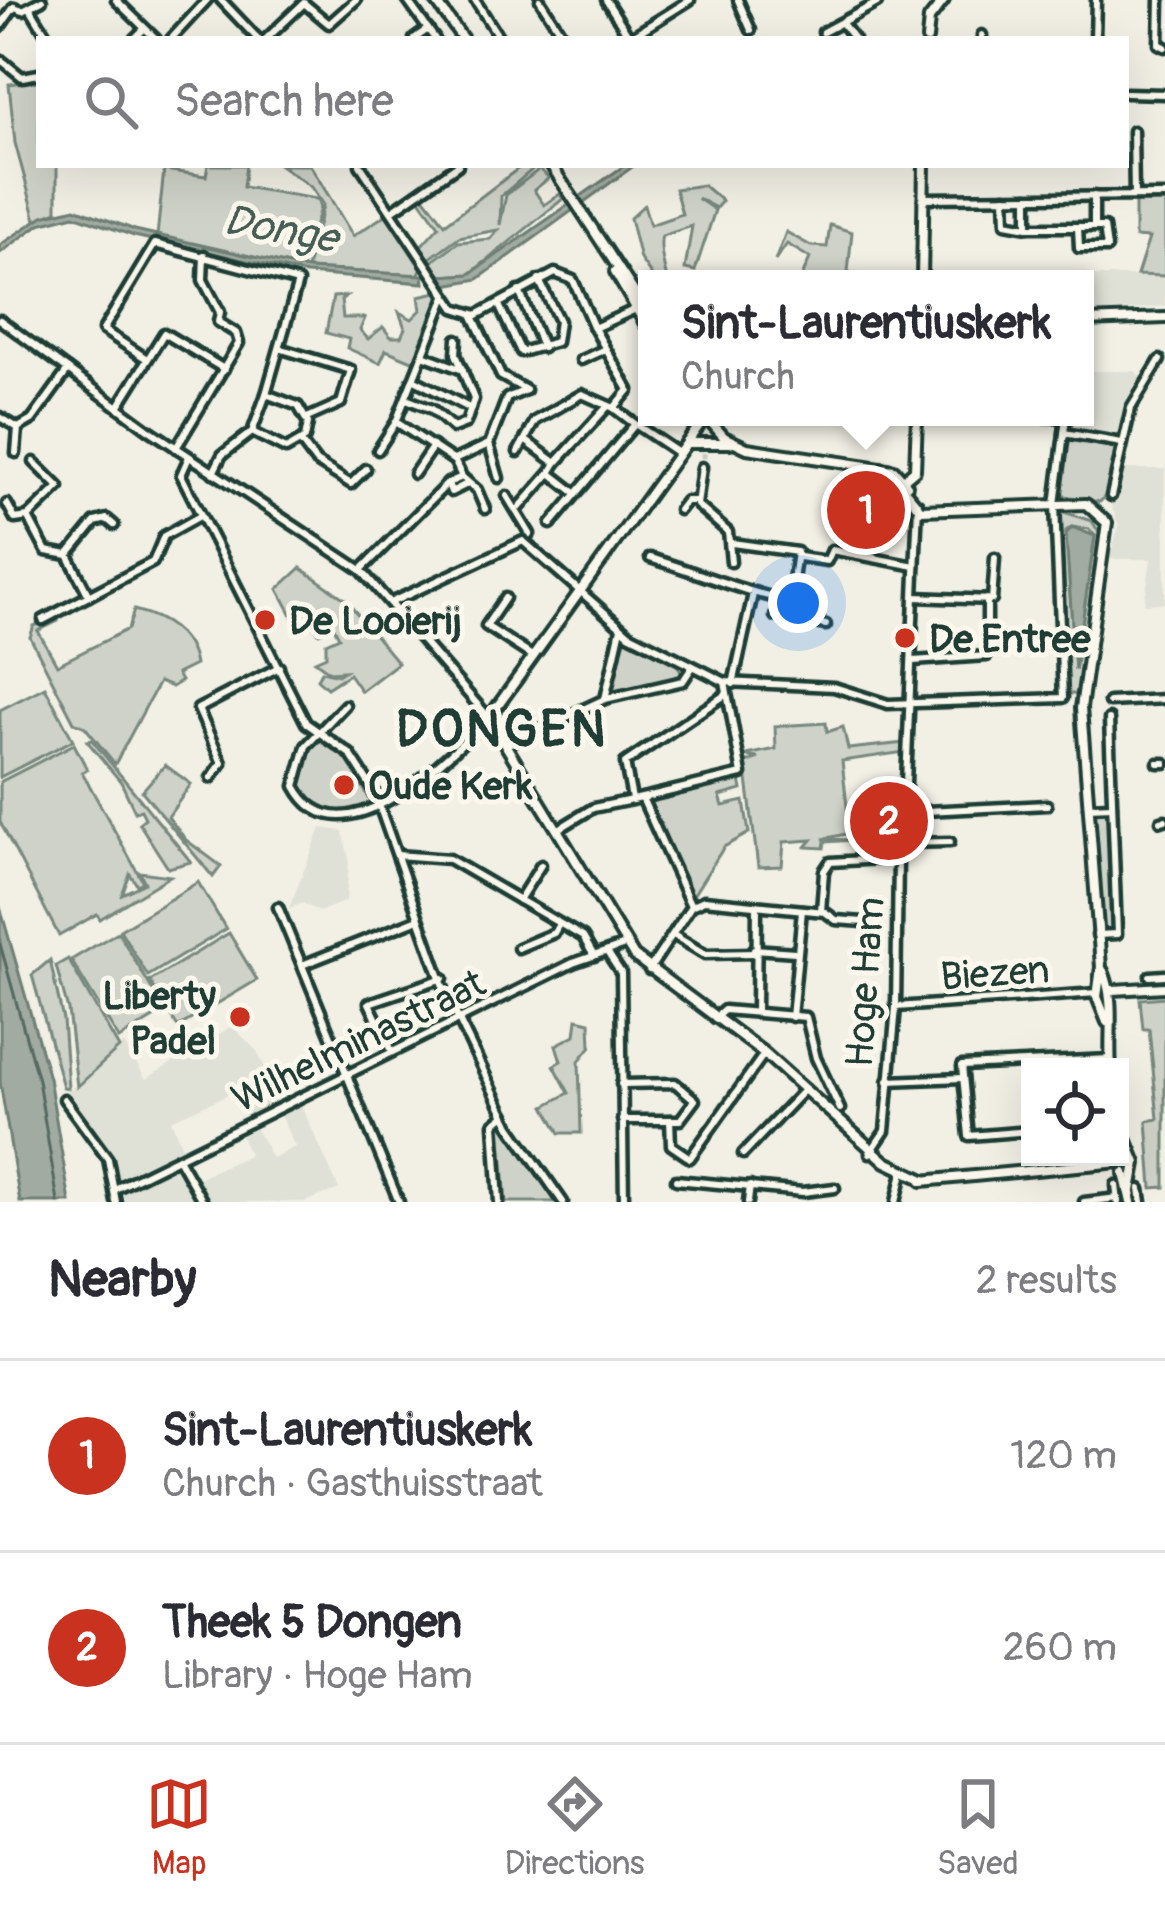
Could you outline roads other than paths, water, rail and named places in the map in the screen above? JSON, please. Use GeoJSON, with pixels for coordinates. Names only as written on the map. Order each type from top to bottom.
{"type":"FeatureCollection","features":[{"type":"Feature","properties":{"kind":"street"},"geometry":{"type":"LineString","coordinates":[[30,8],[42,0]]}},
{"type":"Feature","properties":{"kind":"street"},"geometry":{"type":"LineString","coordinates":[[116,0],[152,36]]}},
{"type":"Feature","properties":{"kind":"street"},"geometry":{"type":"LineString","coordinates":[[174,36],[207,0]]}},
{"type":"Feature","properties":{"kind":"street"},"geometry":{"type":"LineString","coordinates":[[221,0],[259,36]]}},
{"type":"Feature","properties":{"kind":"street"},"geometry":{"type":"LineString","coordinates":[[266,36],[304,3],[328,24],[356,0]]}},
{"type":"Feature","properties":{"kind":"street"},"geometry":{"type":"LineString","coordinates":[[407,0],[433,36]]}},
{"type":"Feature","properties":{"kind":"street"},"geometry":{"type":"LineString","coordinates":[[435,0],[461,36]]}},
{"type":"Feature","properties":{"kind":"street"},"geometry":{"type":"LineString","coordinates":[[475,0],[498,36]]}},
{"type":"Feature","properties":{"kind":"street"},"geometry":{"type":"LineString","coordinates":[[540,0],[563,36]]}},
{"type":"Feature","properties":{"kind":"street"},"geometry":{"type":"LineString","coordinates":[[606,0],[627,36]]}},
{"type":"Feature","properties":{"kind":"street"},"geometry":{"type":"LineString","coordinates":[[633,36],[675,4],[690,0]]}},
{"type":"Feature","properties":{"kind":"street"},"geometry":{"type":"LineString","coordinates":[[738,0],[751,30]]}},
{"type":"Feature","properties":{"kind":"street"},"geometry":{"type":"LineString","coordinates":[[927,36],[929,19],[944,0]]}},
{"type":"Feature","properties":{"kind":"street"},"geometry":{"type":"LineString","coordinates":[[1095,36],[1096,0]]}},
{"type":"Feature","properties":{"kind":"street"},"geometry":{"type":"LineString","coordinates":[[1160,0],[1159,44],[1165,47]]}},
{"type":"Feature","properties":{"kind":"street"},"geometry":{"type":"LineString","coordinates":[[0,27],[11,4],[30,8],[48,36]]}},
{"type":"Feature","properties":{"kind":"street"},"geometry":{"type":"LineString","coordinates":[[823,32],[878,4]]}},
{"type":"Feature","properties":{"kind":"street"},"geometry":{"type":"LineString","coordinates":[[841,22],[852,36]]}},
{"type":"Feature","properties":{"kind":"street"},"geometry":{"type":"LineString","coordinates":[[137,36],[144,29]]}},
{"type":"Feature","properties":{"kind":"street"},"geometry":{"type":"LineString","coordinates":[[418,36],[428,29]]}},
{"type":"Feature","properties":{"kind":"street"},"geometry":{"type":"LineString","coordinates":[[0,59],[22,77],[36,75]]}},
{"type":"Feature","properties":{"kind":"street"},"geometry":{"type":"LineString","coordinates":[[1129,93],[1165,94]]}},
{"type":"Feature","properties":{"kind":"street"},"geometry":{"type":"LineString","coordinates":[[1133,131],[1134,196]]}},
{"type":"Feature","properties":{"kind":"street"},"geometry":{"type":"LineString","coordinates":[[362,168],[454,308],[472,314],[499,305],[555,273],[573,280],[602,350],[618,365],[628,390],[517,509]]}},
{"type":"Feature","properties":{"kind":"street"},"geometry":{"type":"LineString","coordinates":[[392,212],[454,168]]}},
{"type":"Feature","properties":{"kind":"street"},"geometry":{"type":"LineString","coordinates":[[553,168],[638,300]]}},
{"type":"Feature","properties":{"kind":"street"},"geometry":{"type":"LineString","coordinates":[[922,270],[924,168]]}},
{"type":"Feature","properties":{"kind":"street"},"geometry":{"type":"LineString","coordinates":[[1094,196],[1094,226]]}},
{"type":"Feature","properties":{"kind":"street"},"geometry":{"type":"LineString","coordinates":[[923,198],[1165,196]]}},
{"type":"Feature","properties":{"kind":"street"},"geometry":{"type":"LineString","coordinates":[[1005,197],[1006,223],[1094,226],[1107,230],[1105,249],[1079,248],[1078,227]]}},
{"type":"Feature","properties":{"kind":"street"},"geometry":{"type":"LineString","coordinates":[[1028,197],[1028,226]]}},
{"type":"Feature","properties":{"kind":"street"},"geometry":{"type":"LineString","coordinates":[[147,359],[106,334],[104,327],[155,244],[298,283],[282,349],[252,432],[222,455],[213,473]]}},
{"type":"Feature","properties":{"kind":"street"},"geometry":{"type":"LineString","coordinates":[[176,448],[239,337],[218,322],[220,312],[203,280],[204,255]]}},
{"type":"Feature","properties":{"kind":"street"},"geometry":{"type":"LineString","coordinates":[[499,305],[521,352],[556,342],[561,330],[539,280]]}},
{"type":"Feature","properties":{"kind":"street"},"geometry":{"type":"LineString","coordinates":[[519,291],[542,347]]}},
{"type":"Feature","properties":{"kind":"street"},"geometry":{"type":"LineString","coordinates":[[378,449],[396,422],[446,296]]}},
{"type":"Feature","properties":{"kind":"street"},"geometry":{"type":"LineString","coordinates":[[593,328],[638,310]]}},
{"type":"Feature","properties":{"kind":"street"},"geometry":{"type":"LineString","coordinates":[[454,460],[472,456],[489,444],[506,398],[501,376],[472,314]]}},
{"type":"Feature","properties":{"kind":"street"},"geometry":{"type":"LineString","coordinates":[[1094,321],[1165,318]]}},
{"type":"Feature","properties":{"kind":"street"},"geometry":{"type":"LineString","coordinates":[[0,320],[176,448],[361,570],[489,718],[625,945],[649,970],[764,1053],[872,1152],[902,1174],[924,1180],[1114,1166]]}},
{"type":"Feature","properties":{"kind":"street"},"geometry":{"type":"LineString","coordinates":[[118,407],[164,333],[224,369]]}},
{"type":"Feature","properties":{"kind":"street"},"geometry":{"type":"LineString","coordinates":[[406,399],[433,409],[453,428],[466,423],[473,396],[457,339]]}},
{"type":"Feature","properties":{"kind":"street"},"geometry":{"type":"LineString","coordinates":[[282,349],[351,370],[340,403],[307,418]]}},
{"type":"Feature","properties":{"kind":"street"},"geometry":{"type":"LineString","coordinates":[[580,360],[602,350]]}},
{"type":"Feature","properties":{"kind":"street"},"geometry":{"type":"LineString","coordinates":[[423,355],[463,370]]}},
{"type":"Feature","properties":{"kind":"street"},"geometry":{"type":"LineString","coordinates":[[1111,496],[1131,408],[1160,364]]}},
{"type":"Feature","properties":{"kind":"street"},"geometry":{"type":"LineString","coordinates":[[18,428],[32,420],[68,369]]}},
{"type":"Feature","properties":{"kind":"street"},"geometry":{"type":"LineString","coordinates":[[501,376],[526,390],[506,398]]}},
{"type":"Feature","properties":{"kind":"street"},"geometry":{"type":"LineString","coordinates":[[413,379],[471,409]]}},
{"type":"Feature","properties":{"kind":"street"},"geometry":{"type":"LineString","coordinates":[[518,452],[536,421],[598,386]]}},
{"type":"Feature","properties":{"kind":"street"},"geometry":{"type":"LineString","coordinates":[[588,393],[677,452]]}},
{"type":"Feature","properties":{"kind":"street"},"geometry":{"type":"LineString","coordinates":[[266,394],[298,406],[307,418]]}},
{"type":"Feature","properties":{"kind":"street"},"geometry":{"type":"LineString","coordinates":[[0,417],[18,428]]}},
{"type":"Feature","properties":{"kind":"street"},"geometry":{"type":"LineString","coordinates":[[301,442],[307,418]]}},
{"type":"Feature","properties":{"kind":"street"},"geometry":{"type":"LineString","coordinates":[[396,422],[454,460],[485,508]]}},
{"type":"Feature","properties":{"kind":"street"},"geometry":{"type":"LineString","coordinates":[[550,524],[574,492],[610,459],[635,424]]}},
{"type":"Feature","properties":{"kind":"street"},"geometry":{"type":"LineString","coordinates":[[902,482],[915,470],[917,426]]}},
{"type":"Feature","properties":{"kind":"street"},"geometry":{"type":"LineString","coordinates":[[507,496],[519,510],[526,537],[578,593],[621,628],[691,669],[729,683],[834,687],[880,703],[1063,698],[1055,505],[1065,426]]}},
{"type":"Feature","properties":{"kind":"street"},"geometry":{"type":"LineString","coordinates":[[16,453],[18,428]]}},
{"type":"Feature","properties":{"kind":"street"},"geometry":{"type":"LineString","coordinates":[[703,431],[719,438]]}},
{"type":"Feature","properties":{"kind":"street"},"geometry":{"type":"LineString","coordinates":[[345,704],[316,731],[300,765],[297,793],[344,814],[381,807],[489,718],[677,452],[703,431]]}},
{"type":"Feature","properties":{"kind":"street"},"geometry":{"type":"LineString","coordinates":[[703,431],[734,443],[894,470],[917,505],[1074,505],[1096,511],[1106,538],[1082,718],[1111,1058]]}},
{"type":"Feature","properties":{"kind":"street"},"geometry":{"type":"LineString","coordinates":[[252,432],[279,448],[301,442]]}},
{"type":"Feature","properties":{"kind":"street"},"geometry":{"type":"LineString","coordinates":[[1064,433],[1122,443]]}},
{"type":"Feature","properties":{"kind":"street"},"geometry":{"type":"LineString","coordinates":[[525,440],[556,463]]}},
{"type":"Feature","properties":{"kind":"street"},"geometry":{"type":"LineString","coordinates":[[301,442],[316,461],[351,484],[366,469]]}},
{"type":"Feature","properties":{"kind":"street"},"geometry":{"type":"LineString","coordinates":[[489,444],[499,475],[509,475]]}},
{"type":"Feature","properties":{"kind":"street"},"geometry":{"type":"LineString","coordinates":[[414,474],[433,446]]}},
{"type":"Feature","properties":{"kind":"street"},"geometry":{"type":"LineString","coordinates":[[189,457],[180,472],[306,723],[350,754],[381,807],[417,920],[458,1019],[533,1166],[563,1202]]}},
{"type":"Feature","properties":{"kind":"street"},"geometry":{"type":"LineString","coordinates":[[7,504],[15,519],[28,517],[58,488],[34,462]]}},
{"type":"Feature","properties":{"kind":"street"},"geometry":{"type":"LineString","coordinates":[[695,501],[702,467]]}},
{"type":"Feature","properties":{"kind":"street"},"geometry":{"type":"LineString","coordinates":[[550,473],[574,492]]}},
{"type":"Feature","properties":{"kind":"street"},"geometry":{"type":"LineString","coordinates":[[361,570],[448,483],[452,492],[464,481]]}},
{"type":"Feature","properties":{"kind":"street"},"geometry":{"type":"LineString","coordinates":[[679,511],[686,502],[695,501],[724,527],[732,543],[731,562]]}},
{"type":"Feature","properties":{"kind":"street","name":"Hoge Ham"},"geometry":{"type":"LineString","coordinates":[[872,1152],[885,1131],[896,1007],[898,858],[904,843],[917,505]]}},
{"type":"Feature","properties":{"kind":"street"},"geometry":{"type":"LineString","coordinates":[[43,620],[153,562],[164,536],[202,515]]}},
{"type":"Feature","properties":{"kind":"street"},"geometry":{"type":"LineString","coordinates":[[28,517],[46,551],[68,555]]}},
{"type":"Feature","properties":{"kind":"street"},"geometry":{"type":"LineString","coordinates":[[68,555],[95,522],[107,519],[114,525]]}},
{"type":"Feature","properties":{"kind":"street"},"geometry":{"type":"LineString","coordinates":[[392,602],[526,537]]}},
{"type":"Feature","properties":{"kind":"street"},"geometry":{"type":"LineString","coordinates":[[732,543],[794,549],[799,557],[787,618]]}},
{"type":"Feature","properties":{"kind":"street"},"geometry":{"type":"LineString","coordinates":[[799,557],[827,561],[832,550],[915,566]]}},
{"type":"Feature","properties":{"kind":"street"},"geometry":{"type":"LineString","coordinates":[[68,555],[89,596]]}},
{"type":"Feature","properties":{"kind":"street"},"geometry":{"type":"LineString","coordinates":[[650,558],[738,584],[753,594],[790,601]]}},
{"type":"Feature","properties":{"kind":"street"},"geometry":{"type":"LineString","coordinates":[[915,597],[994,598],[995,559]]}},
{"type":"Feature","properties":{"kind":"street"},"geometry":{"type":"LineString","coordinates":[[559,829],[593,808],[742,774],[725,694],[753,594]]}},
{"type":"Feature","properties":{"kind":"street"},"geometry":{"type":"LineString","coordinates":[[505,598],[486,626],[532,656]]}},
{"type":"Feature","properties":{"kind":"street"},"geometry":{"type":"LineString","coordinates":[[913,662],[987,656],[987,599]]}},
{"type":"Feature","properties":{"kind":"street"},"geometry":{"type":"LineString","coordinates":[[775,616],[826,625]]}},
{"type":"Feature","properties":{"kind":"street"},"geometry":{"type":"LineString","coordinates":[[605,699],[621,628]]}},
{"type":"Feature","properties":{"kind":"street"},"geometry":{"type":"LineString","coordinates":[[211,778],[221,761],[199,709],[279,667]]}},
{"type":"Feature","properties":{"kind":"street"},"geometry":{"type":"LineString","coordinates":[[506,745],[605,699],[683,681],[691,669]]}},
{"type":"Feature","properties":{"kind":"street"},"geometry":{"type":"LineString","coordinates":[[632,799],[627,761],[725,694]]}},
{"type":"Feature","properties":{"kind":"street"},"geometry":{"type":"LineString","coordinates":[[1109,702],[1165,699]]}},
{"type":"Feature","properties":{"kind":"street"},"geometry":{"type":"LineString","coordinates":[[1097,935],[1118,934],[1109,719]]}},
{"type":"Feature","properties":{"kind":"street"},"geometry":{"type":"LineString","coordinates":[[642,798],[691,906]]}},
{"type":"Feature","properties":{"kind":"street"},"geometry":{"type":"LineString","coordinates":[[905,812],[1047,805]]}},
{"type":"Feature","properties":{"kind":"street"},"geometry":{"type":"LineString","coordinates":[[1088,808],[1112,806]]}},
{"type":"Feature","properties":{"kind":"street"},"geometry":{"type":"LineString","coordinates":[[904,843],[950,842]]}},
{"type":"Feature","properties":{"kind":"street"},"geometry":{"type":"LineString","coordinates":[[397,855],[448,859],[583,938],[594,956]]}},
{"type":"Feature","properties":{"kind":"street"},"geometry":{"type":"LineString","coordinates":[[821,911],[826,865],[898,858]]}},
{"type":"Feature","properties":{"kind":"street"},"geometry":{"type":"LineString","coordinates":[[518,901],[541,865]]}},
{"type":"Feature","properties":{"kind":"street"},"geometry":{"type":"LineString","coordinates":[[649,970],[691,906],[704,900],[821,911],[836,920],[864,922]]}},
{"type":"Feature","properties":{"kind":"street"},"geometry":{"type":"LineString","coordinates":[[278,907],[399,1202]]}},
{"type":"Feature","properties":{"kind":"street"},"geometry":{"type":"LineString","coordinates":[[756,1011],[757,908]]}},
{"type":"Feature","properties":{"kind":"street"},"geometry":{"type":"LineString","coordinates":[[792,1017],[802,910]]}},
{"type":"Feature","properties":{"kind":"street"},"geometry":{"type":"LineString","coordinates":[[302,964],[417,920]]}},
{"type":"Feature","properties":{"kind":"street"},"geometry":{"type":"LineString","coordinates":[[518,948],[554,933],[560,923]]}},
{"type":"Feature","properties":{"kind":"street"},"geometry":{"type":"LineString","coordinates":[[675,936],[705,954],[796,952]]}},
{"type":"Feature","properties":{"kind":"street","name":"Wilhelminastraat"},"geometry":{"type":"LineString","coordinates":[[117,1188],[458,1019],[625,945]]}},
{"type":"Feature","properties":{"kind":"street"},"geometry":{"type":"LineString","coordinates":[[607,952],[621,973],[624,1202]]}},
{"type":"Feature","properties":{"kind":"street"},"geometry":{"type":"LineString","coordinates":[[1150,976],[1165,975]]}},
{"type":"Feature","properties":{"kind":"street"},"geometry":{"type":"LineString","coordinates":[[392,1052],[369,1003],[443,978]]}},
{"type":"Feature","properties":{"kind":"street"},"geometry":{"type":"LineString","coordinates":[[1106,994],[1165,987]]}},
{"type":"Feature","properties":{"kind":"street","name":"Biezen"},"geometry":{"type":"LineString","coordinates":[[896,1007],[1106,994]]}},
{"type":"Feature","properties":{"kind":"street"},"geometry":{"type":"LineString","coordinates":[[715,1018],[724,1010],[806,1017],[841,1108]]}},
{"type":"Feature","properties":{"kind":"street"},"geometry":{"type":"LineString","coordinates":[[670,1120],[671,1145],[688,1157],[764,1053]]}},
{"type":"Feature","properties":{"kind":"street"},"geometry":{"type":"LineString","coordinates":[[1021,1065],[962,1066],[967,1133],[1021,1131]]}},
{"type":"Feature","properties":{"kind":"street"},"geometry":{"type":"LineString","coordinates":[[888,1081],[963,1078]]}},
{"type":"Feature","properties":{"kind":"street"},"geometry":{"type":"LineString","coordinates":[[621,1084],[675,1083],[695,1100],[682,1118],[622,1120]]}},
{"type":"Feature","properties":{"kind":"street"},"geometry":{"type":"LineString","coordinates":[[743,1154],[805,1089]]}},
{"type":"Feature","properties":{"kind":"street"},"geometry":{"type":"LineString","coordinates":[[822,1105],[832,1094]]}},
{"type":"Feature","properties":{"kind":"street"},"geometry":{"type":"LineString","coordinates":[[64,1099],[105,1153],[117,1188],[116,1202]]}},
{"type":"Feature","properties":{"kind":"street"},"geometry":{"type":"LineString","coordinates":[[499,1202],[494,1124],[506,1115]]}},
{"type":"Feature","properties":{"kind":"street"},"geometry":{"type":"LineString","coordinates":[[178,1158],[203,1202]]}},
{"type":"Feature","properties":{"kind":"street"},"geometry":{"type":"LineString","coordinates":[[1125,1166],[1130,1199]]}},
{"type":"Feature","properties":{"kind":"street"},"geometry":{"type":"LineString","coordinates":[[896,1202],[902,1174]]}},
{"type":"Feature","properties":{"kind":"street"},"geometry":{"type":"LineString","coordinates":[[676,1180],[803,1192],[835,1188]]}},
{"type":"Feature","properties":{"kind":"street"},"geometry":{"type":"LineString","coordinates":[[1084,1202],[1118,1200],[1116,1185]]}},
{"type":"Feature","properties":{"kind":"street"},"geometry":{"type":"LineString","coordinates":[[748,1202],[750,1186]]}},
{"type":"Feature","properties":{"kind":"street"},"geometry":{"type":"LineString","coordinates":[[1140,1189],[1142,1202]]}},
{"type":"Feature","properties":{"kind":"water"},"geometry":{"type":"Polygon","coordinates":[[[621,168],[631,168],[478,279],[445,285],[440,276],[470,274],[621,168]]]}},
{"type":"Feature","properties":{"kind":"water"},"geometry":{"type":"Polygon","coordinates":[[[75,208],[135,230],[307,269],[423,275],[424,283],[306,274],[134,236],[74,215],[40,224],[0,253],[0,245],[43,216],[75,208]]]}},
{"type":"Feature","properties":{"kind":"water"},"geometry":{"type":"Polygon","coordinates":[[[1072,527],[1095,536],[1075,670],[1066,534],[1072,527]]]}},
{"type":"Feature","properties":{"kind":"water"},"geometry":{"type":"Polygon","coordinates":[[[0,907],[49,1078],[70,1202],[20,1202],[0,1082],[0,907]]]}},
{"type":"Feature","properties":{"kind":"tunnel"},"geometry":{"type":"LineString","coordinates":[[702,467],[704,453]]}},
{"type":"Feature","properties":{"kind":"place","name":"Sint-Laurentiuskerk"},"geometry":{"type":"Point","coordinates":[866,510]}},
{"type":"Feature","properties":{"kind":"place","name":"De Looierij"},"geometry":{"type":"Point","coordinates":[265,620]}},
{"type":"Feature","properties":{"kind":"place","name":"De Entree"},"geometry":{"type":"Point","coordinates":[905,638]}},
{"type":"Feature","properties":{"kind":"place","name":"Oude Kerk"},"geometry":{"type":"Point","coordinates":[344,785]}},
{"type":"Feature","properties":{"kind":"place","name":"Theek 5 Dongen"},"geometry":{"type":"Point","coordinates":[889,821]}},
{"type":"Feature","properties":{"kind":"place","name":"Liberty Padel"},"geometry":{"type":"Point","coordinates":[240,1017]}},
{"type":"Feature","properties":{"kind":"district","name":"DONGEN"},"geometry":{"type":"Point","coordinates":[502,728]}},
{"type":"Feature","properties":{"kind":"water label","name":"Donge"},"geometry":{"type":"Point","coordinates":[281,228]}}]}
